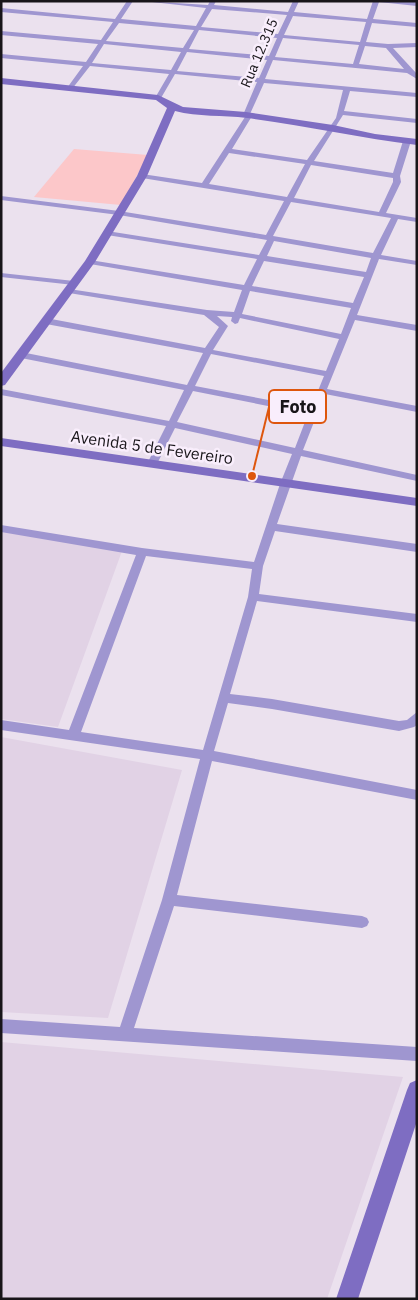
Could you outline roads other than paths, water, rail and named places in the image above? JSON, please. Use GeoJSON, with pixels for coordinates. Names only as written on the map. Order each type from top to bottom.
{"type":"FeatureCollection","features":[{"type":"Feature","properties":{"kind":"street"},"geometry":{"type":"LineString","coordinates":[[70,88],[130,1]]}},
{"type":"Feature","properties":{"kind":"street"},"geometry":{"type":"LineString","coordinates":[[146,1],[211,4],[290,14],[417,25]]}},
{"type":"Feature","properties":{"kind":"street","name":"Rua 12.315"},"geometry":{"type":"LineString","coordinates":[[205,185],[247,116],[270,58],[296,1]]}},
{"type":"Feature","properties":{"kind":"street"},"geometry":{"type":"LineString","coordinates":[[356,65],[376,1]]}},
{"type":"Feature","properties":{"kind":"street"},"geometry":{"type":"LineString","coordinates":[[380,1],[417,4]]}},
{"type":"Feature","properties":{"kind":"street"},"geometry":{"type":"LineString","coordinates":[[158,98],[211,4]]}},
{"type":"Feature","properties":{"kind":"street"},"geometry":{"type":"LineString","coordinates":[[1,10],[198,29],[362,42],[388,46],[417,45]]}},
{"type":"Feature","properties":{"kind":"street"},"geometry":{"type":"LineString","coordinates":[[1,33],[409,71]]}},
{"type":"Feature","properties":{"kind":"street"},"geometry":{"type":"LineString","coordinates":[[388,46],[417,78]]}},
{"type":"Feature","properties":{"kind":"street"},"geometry":{"type":"LineString","coordinates":[[1,56],[417,95]]}},
{"type":"Feature","properties":{"kind":"street"},"geometry":{"type":"LineString","coordinates":[[1,81],[158,98],[172,107],[183,110],[247,116],[333,128],[375,137],[412,142],[396,176],[397,182],[382,214]]}},
{"type":"Feature","properties":{"kind":"street"},"geometry":{"type":"LineString","coordinates":[[152,464],[208,351],[224,326],[237,319],[236,315],[270,238],[309,163],[341,113],[347,89]]}},
{"type":"Feature","properties":{"kind":"street"},"geometry":{"type":"LineString","coordinates":[[1,382],[90,262],[142,176],[172,107]]}},
{"type":"Feature","properties":{"kind":"street"},"geometry":{"type":"LineString","coordinates":[[341,113],[417,121]]}},
{"type":"Feature","properties":{"kind":"street"},"geometry":{"type":"LineString","coordinates":[[226,150],[396,176]]}},
{"type":"Feature","properties":{"kind":"street"},"geometry":{"type":"LineString","coordinates":[[142,176],[417,220]]}},
{"type":"Feature","properties":{"kind":"street"},"geometry":{"type":"LineString","coordinates":[[1,198],[119,213],[417,263]]}},
{"type":"Feature","properties":{"kind":"street"},"geometry":{"type":"LineString","coordinates":[[125,1033],[169,900],[207,755],[253,598],[258,566],[285,484],[376,256],[395,216]]}},
{"type":"Feature","properties":{"kind":"street"},"geometry":{"type":"LineString","coordinates":[[107,233],[369,275]]}},
{"type":"Feature","properties":{"kind":"street"},"geometry":{"type":"LineString","coordinates":[[90,262],[248,287],[417,328]]}},
{"type":"Feature","properties":{"kind":"street"},"geometry":{"type":"LineString","coordinates":[[1,275],[207,313],[236,315],[344,337]]}},
{"type":"Feature","properties":{"kind":"street"},"geometry":{"type":"LineString","coordinates":[[207,313],[224,326]]}},
{"type":"Feature","properties":{"kind":"street"},"geometry":{"type":"LineString","coordinates":[[46,321],[329,374]]}},
{"type":"Feature","properties":{"kind":"street"},"geometry":{"type":"LineString","coordinates":[[21,355],[192,386],[314,412]]}},
{"type":"Feature","properties":{"kind":"street"},"geometry":{"type":"LineString","coordinates":[[322,391],[417,409]]}},
{"type":"Feature","properties":{"kind":"street"},"geometry":{"type":"LineString","coordinates":[[1,392],[171,424],[417,478]]}},
{"type":"Feature","properties":{"kind":"street","name":"Avenida 5 de Fevereiro"},"geometry":{"type":"LineString","coordinates":[[1,442],[417,502]]}},
{"type":"Feature","properties":{"kind":"street"},"geometry":{"type":"LineString","coordinates":[[271,527],[417,548]]}},
{"type":"Feature","properties":{"kind":"street"},"geometry":{"type":"LineString","coordinates":[[1,528],[142,552],[258,566]]}},
{"type":"Feature","properties":{"kind":"street"},"geometry":{"type":"LineString","coordinates":[[73,736],[142,552]]}},
{"type":"Feature","properties":{"kind":"street"},"geometry":{"type":"LineString","coordinates":[[253,598],[417,618]]}},
{"type":"Feature","properties":{"kind":"street"},"geometry":{"type":"LineString","coordinates":[[224,698],[272,704],[399,726],[410,724],[417,716]]}},
{"type":"Feature","properties":{"kind":"street"},"geometry":{"type":"LineString","coordinates":[[1,725],[207,755],[417,795]]}},
{"type":"Feature","properties":{"kind":"street"},"geometry":{"type":"LineString","coordinates":[[169,900],[362,922]]}},
{"type":"Feature","properties":{"kind":"street"},"geometry":{"type":"LineString","coordinates":[[1,1026],[417,1054]]}},
{"type":"Feature","properties":{"kind":"street"},"geometry":{"type":"LineString","coordinates":[[347,1299],[417,1090]]}},
{"type":"Feature","properties":{"kind":"place","name":"Foto"},"geometry":{"type":"Point","coordinates":[252,476]}}]}
